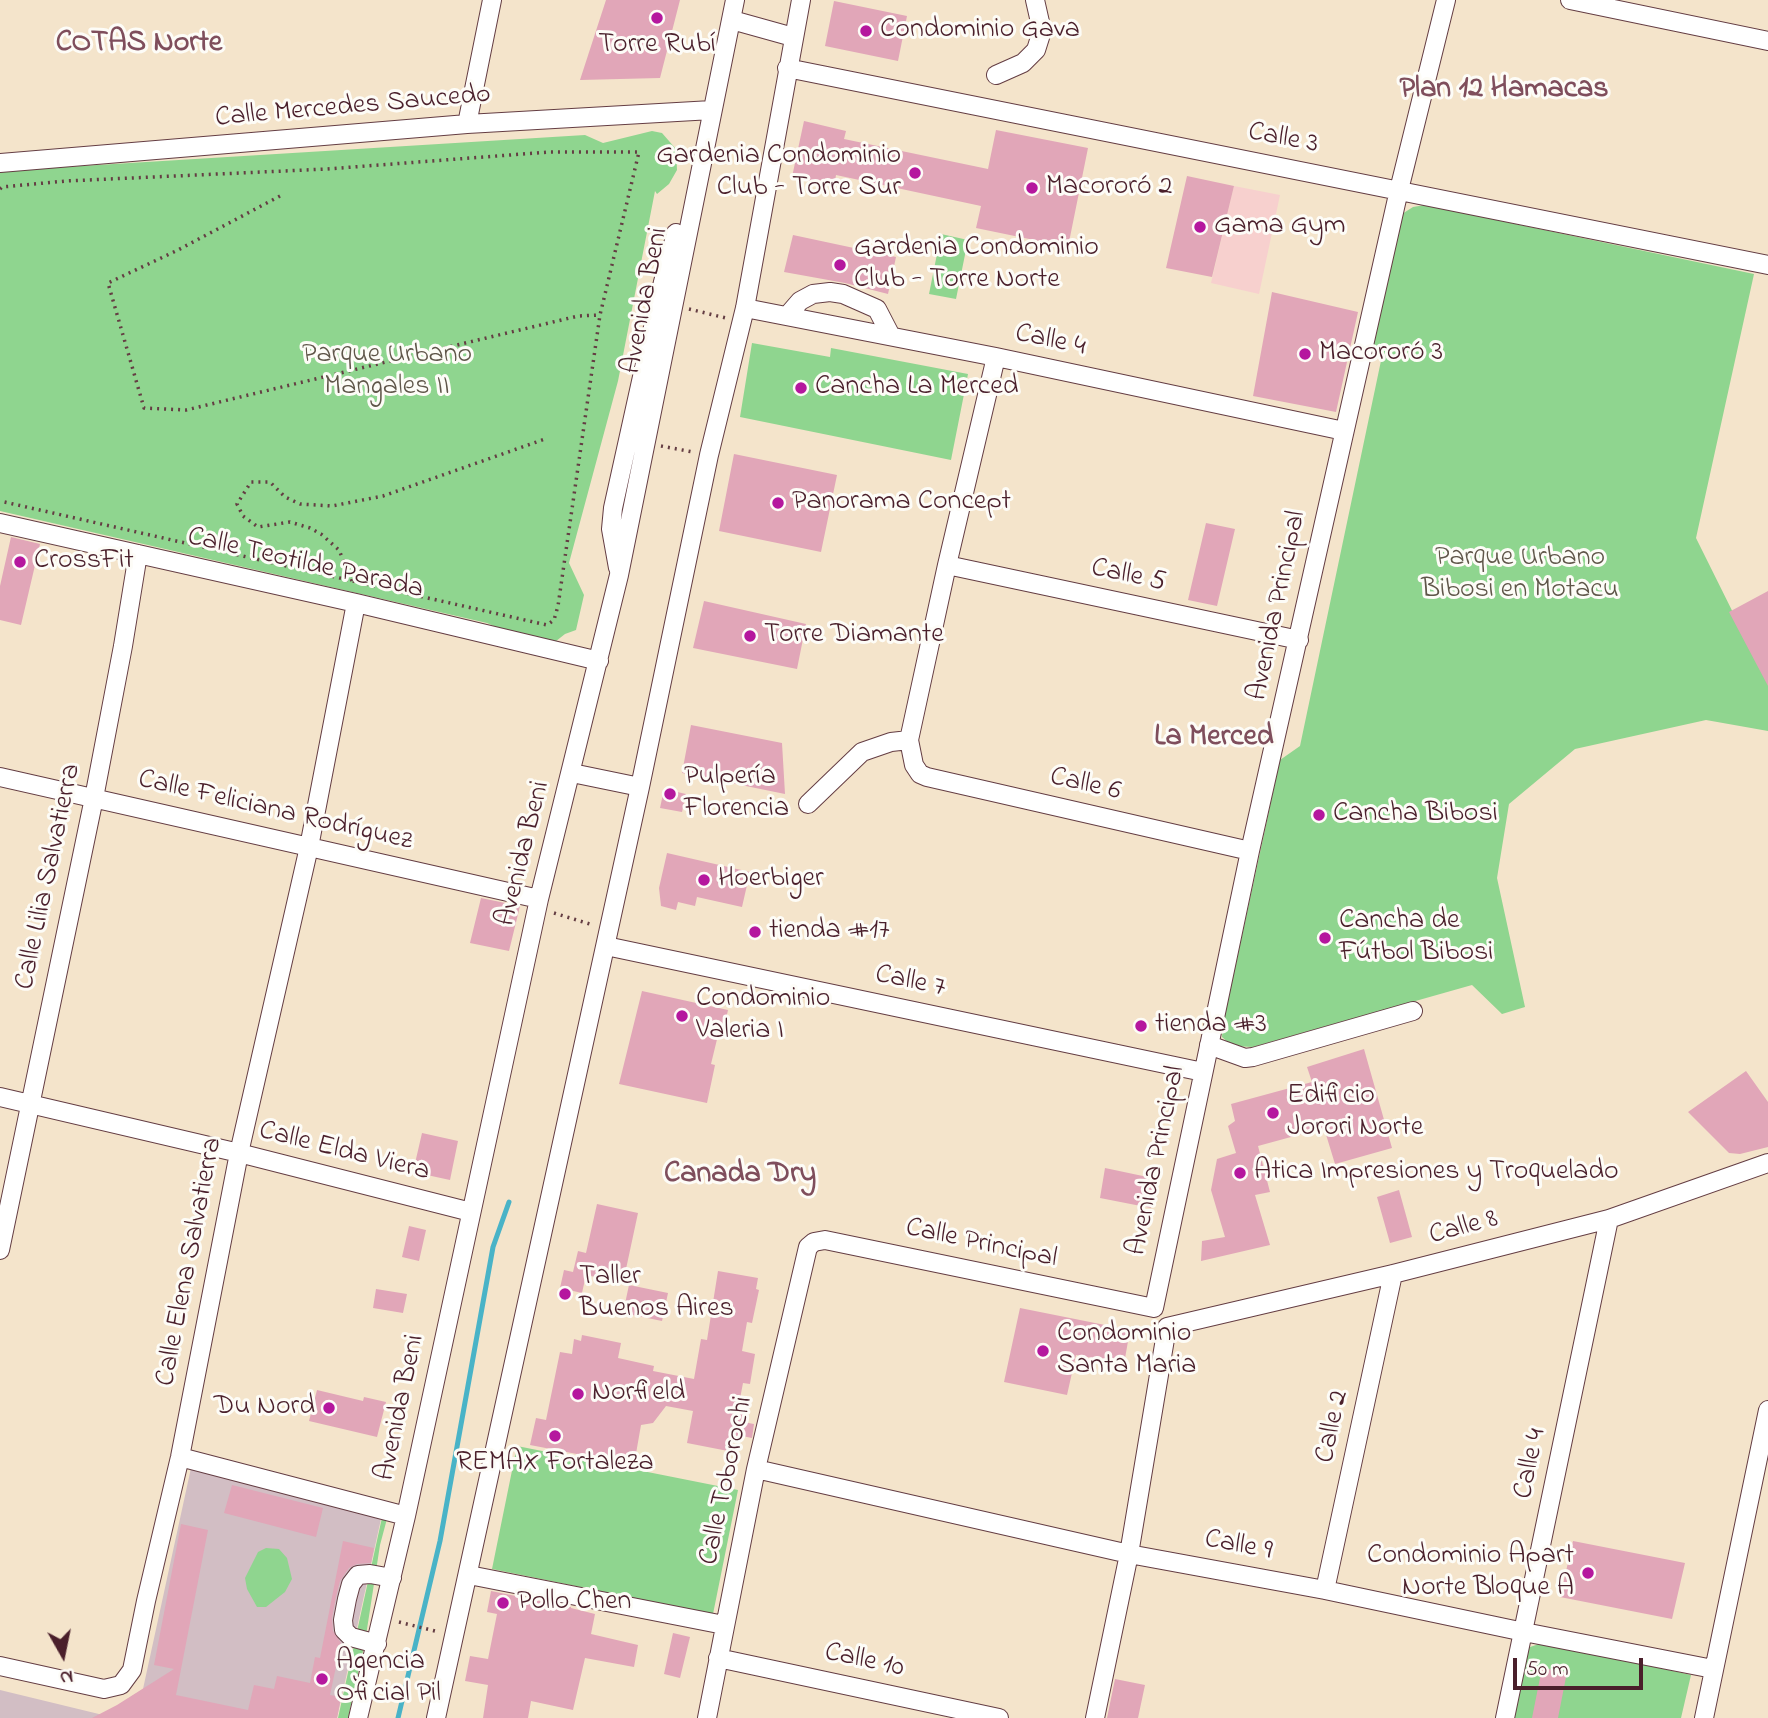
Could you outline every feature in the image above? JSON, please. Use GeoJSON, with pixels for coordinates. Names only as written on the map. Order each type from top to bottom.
{"type":"FeatureCollection","features":[{"type":"Feature","properties":{"kind":"street"},"geometry":{"type":"LineString","coordinates":[[467,124],[492,0]]}},
{"type":"Feature","properties":{"kind":"street","name":"Avenida Beni"},"geometry":{"type":"LineString","coordinates":[[358,1718],[406,1516],[539,903],[619,575],[735,0]]}},
{"type":"Feature","properties":{"kind":"street"},"geometry":{"type":"LineString","coordinates":[[436,1718],[640,787],[709,455],[745,308],[801,0]]}},
{"type":"Feature","properties":{"kind":"street"},"geometry":{"type":"LineString","coordinates":[[996,75],[1023,63],[1036,50],[1042,31],[1035,0]]}},
{"type":"Feature","properties":{"kind":"street","name":"Avenida Principal"},"geometry":{"type":"LineString","coordinates":[[1154,1308],[1250,851],[1399,190],[1446,0]]}},
{"type":"Feature","properties":{"kind":"street"},"geometry":{"type":"LineString","coordinates":[[1570,0],[1768,41]]}},
{"type":"Feature","properties":{"kind":"street"},"geometry":{"type":"LineString","coordinates":[[732,20],[793,37]]}},
{"type":"Feature","properties":{"kind":"street","name":"Calle 3"},"geometry":{"type":"LineString","coordinates":[[787,68],[1768,265]]}},
{"type":"Feature","properties":{"kind":"street","name":"Calle Mercedes Saucedo"},"geometry":{"type":"LineString","coordinates":[[0,163],[467,124],[712,110]]}},
{"type":"Feature","properties":{"kind":"street"},"geometry":{"type":"LineString","coordinates":[[787,316],[800,301],[813,294],[843,294],[877,309],[891,336]]}},
{"type":"Feature","properties":{"kind":"street","name":"Calle 4"},"geometry":{"type":"LineString","coordinates":[[745,308],[996,357],[1344,431]]}},
{"type":"Feature","properties":{"kind":"street"},"geometry":{"type":"LineString","coordinates":[[808,804],[862,752],[891,742],[909,740],[996,357]]}},
{"type":"Feature","properties":{"kind":"street","name":"Calle Teotilde Parada"},"geometry":{"type":"LineString","coordinates":[[0,523],[599,661]]}},
{"type":"Feature","properties":{"kind":"street","name":"Calle Lilia Salvatierra"},"geometry":{"type":"LineString","coordinates":[[0,1251],[93,798],[138,554]]}},
{"type":"Feature","properties":{"kind":"street","name":"Calle 5"},"geometry":{"type":"LineString","coordinates":[[947,565],[1299,640]]}},
{"type":"Feature","properties":{"kind":"street","name":"Calle Elena Salvatierra"},"geometry":{"type":"LineString","coordinates":[[0,1666],[103,1689],[121,1685],[132,1670],[180,1457],[239,1153],[309,847],[356,603]]}},
{"type":"Feature","properties":{"kind":"street","name":"Calle 6"},"geometry":{"type":"LineString","coordinates":[[909,740],[914,765],[920,774],[927,777],[1250,851]]}},
{"type":"Feature","properties":{"kind":"street"},"geometry":{"type":"LineString","coordinates":[[572,773],[640,787]]}},
{"type":"Feature","properties":{"kind":"street","name":"Calle Feliciana Rodríguez"},"geometry":{"type":"LineString","coordinates":[[0,777],[309,847],[539,903]]}},
{"type":"Feature","properties":{"kind":"street","name":"Calle 7"},"geometry":{"type":"LineString","coordinates":[[607,938],[1203,1072]]}},
{"type":"Feature","properties":{"kind":"street"},"geometry":{"type":"LineString","coordinates":[[1209,1045],[1245,1058],[1253,1057],[1413,1011]]}},
{"type":"Feature","properties":{"kind":"street","name":"Calle Elda Viera"},"geometry":{"type":"LineString","coordinates":[[0,1097],[239,1153],[471,1212]]}},
{"type":"Feature","properties":{"kind":"street","name":"Calle 8"},"geometry":{"type":"LineString","coordinates":[[1167,1327],[1393,1274],[1609,1219],[1768,1163]]}},
{"type":"Feature","properties":{"kind":"street","name":"Calle 4"},"geometry":{"type":"LineString","coordinates":[[1505,1718],[1609,1219]]}},
{"type":"Feature","properties":{"kind":"street","name":"Calle Principal"},"geometry":{"type":"LineString","coordinates":[[805,1256],[808,1247],[814,1242],[825,1240],[1154,1308]]}},
{"type":"Feature","properties":{"kind":"street","name":"Calle Toborochi"},"geometry":{"type":"LineString","coordinates":[[707,1718],[756,1469],[805,1256]]}},
{"type":"Feature","properties":{"kind":"street","name":"Calle 2"},"geometry":{"type":"LineString","coordinates":[[1325,1590],[1393,1274]]}},
{"type":"Feature","properties":{"kind":"street"},"geometry":{"type":"LineString","coordinates":[[1095,1718],[1129,1553],[1167,1327],[1154,1308]]}},
{"type":"Feature","properties":{"kind":"street"},"geometry":{"type":"LineString","coordinates":[[1704,1718],[1768,1410]]}},
{"type":"Feature","properties":{"kind":"street"},"geometry":{"type":"LineString","coordinates":[[180,1457],[406,1516]]}},
{"type":"Feature","properties":{"kind":"street","name":"Calle 9"},"geometry":{"type":"LineString","coordinates":[[756,1469],[1129,1553],[1713,1669]]}},
{"type":"Feature","properties":{"kind":"street"},"geometry":{"type":"LineString","coordinates":[[366,1718],[376,1647],[351,1637],[344,1630],[346,1599],[351,1584],[358,1575],[392,1578]]}},
{"type":"Feature","properties":{"kind":"street"},"geometry":{"type":"LineString","coordinates":[[468,1575],[724,1625]]}},
{"type":"Feature","properties":{"kind":"street","name":"Calle 10"},"geometry":{"type":"LineString","coordinates":[[718,1658],[999,1718]]}},
{"type":"Feature","properties":{"kind":"path"},"geometry":{"type":"LineString","coordinates":[[0,189],[66,181],[327,169],[549,152],[639,152],[600,315],[554,620],[547,625],[524,622],[0,500]]}},
{"type":"Feature","properties":{"kind":"path"},"geometry":{"type":"LineString","coordinates":[[280,196],[178,250],[108,283],[144,408],[186,410],[578,316],[600,315]]}},
{"type":"Feature","properties":{"kind":"path"},"geometry":{"type":"LineString","coordinates":[[685,308],[728,318]]}},
{"type":"Feature","properties":{"kind":"path"},"geometry":{"type":"LineString","coordinates":[[352,581],[339,551],[321,534],[289,522],[258,527],[243,516],[237,504],[251,482],[270,482],[285,497],[300,504],[332,506],[383,496],[545,439]]}},
{"type":"Feature","properties":{"kind":"path"},"geometry":{"type":"LineString","coordinates":[[658,445],[693,452]]}},
{"type":"Feature","properties":{"kind":"path"},"geometry":{"type":"LineString","coordinates":[[539,903],[607,938]]}},
{"type":"Feature","properties":{"kind":"path"},"geometry":{"type":"LineString","coordinates":[[393,1620],[450,1635]]}},
{"type":"Feature","properties":{"kind":"shaded area"},"geometry":{"type":"Polygon","coordinates":[[[1234,186],[1280,195],[1259,294],[1211,283],[1234,186]]]}},
{"type":"Feature","properties":{"kind":"shaded area"},"geometry":{"type":"Polygon","coordinates":[[[191,1468],[381,1519],[337,1718],[0,1718],[0,1690],[103,1715],[143,1689],[191,1468]]]}},
{"type":"Feature","properties":{"kind":"green space","name":"Parque Urbano Mangales II"},"geometry":{"type":"Polygon","coordinates":[[[652,131],[662,133],[676,149],[677,170],[669,184],[657,194],[655,191],[618,381],[569,563],[584,595],[576,630],[565,634],[546,649],[487,623],[0,511],[0,171],[585,135],[603,143],[652,131]]]}},
{"type":"Feature","properties":{"kind":"green space","name":"Parque Urbano Bibosi en Motacu"},"geometry":{"type":"Polygon","coordinates":[[[1425,205],[1754,274],[1696,538],[1768,683],[1768,731],[1706,720],[1575,749],[1509,804],[1497,878],[1525,1007],[1502,1014],[1472,985],[1253,1047],[1232,1046],[1222,1037],[1223,1024],[1280,760],[1300,746],[1382,356],[1371,345],[1402,214],[1413,207],[1425,205]]]}},
{"type":"Feature","properties":{"kind":"green space"},"geometry":{"type":"Polygon","coordinates":[[[941,234],[968,240],[956,299],[929,294],[941,234]]]}},
{"type":"Feature","properties":{"kind":"green space"},"geometry":{"type":"Polygon","coordinates":[[[752,343],[830,357],[831,348],[968,374],[951,460],[740,417],[752,343]]]}},
{"type":"Feature","properties":{"kind":"green space"},"geometry":{"type":"Polygon","coordinates":[[[517,1446],[738,1490],[713,1614],[492,1569],[517,1446]]]}},
{"type":"Feature","properties":{"kind":"green space"},"geometry":{"type":"Polygon","coordinates":[[[383,1513],[388,1515],[380,1545],[365,1642],[348,1718],[338,1718],[383,1513]]]}},
{"type":"Feature","properties":{"kind":"green space"},"geometry":{"type":"Polygon","coordinates":[[[266,1548],[279,1549],[287,1558],[292,1579],[285,1592],[266,1607],[257,1607],[247,1589],[245,1578],[258,1552],[266,1548]]]}},
{"type":"Feature","properties":{"kind":"green space"},"geometry":{"type":"Polygon","coordinates":[[[1545,1642],[1691,1675],[1681,1718],[1509,1718],[1524,1649],[1545,1642]]]}},
{"type":"Feature","properties":{"kind":"building"},"geometry":{"type":"Polygon","coordinates":[[[606,0],[680,0],[660,78],[580,80],[606,0]]]}},
{"type":"Feature","properties":{"kind":"building","name":"Condominio Gava"},"geometry":{"type":"Polygon","coordinates":[[[834,1],[907,16],[898,61],[825,46],[834,1]]]}},
{"type":"Feature","properties":{"kind":"building"},"geometry":{"type":"Polygon","coordinates":[[[804,121],[846,131],[844,139],[988,169],[996,130],[1088,148],[1068,247],[976,228],[981,206],[836,175],[834,187],[792,177],[804,121]]]}},
{"type":"Feature","properties":{"kind":"building","name":"Gama Gym"},"geometry":{"type":"Polygon","coordinates":[[[1187,176],[1234,186],[1212,277],[1166,268],[1187,176]]]}},
{"type":"Feature","properties":{"kind":"building","name":"Gardenia Condominio Club - Torre Norte"},"geometry":{"type":"Polygon","coordinates":[[[793,235],[896,257],[888,294],[784,272],[793,235]]]}},
{"type":"Feature","properties":{"kind":"building","name":"Macororó 3"},"geometry":{"type":"Polygon","coordinates":[[[1272,292],[1358,312],[1336,412],[1253,396],[1272,292]]]}},
{"type":"Feature","properties":{"kind":"building","name":"Panorama Concept"},"geometry":{"type":"Polygon","coordinates":[[[734,454],[837,475],[821,552],[719,531],[734,454]]]}},
{"type":"Feature","properties":{"kind":"building"},"geometry":{"type":"Polygon","coordinates":[[[1206,523],[1235,529],[1217,606],[1188,600],[1206,523]]]}},
{"type":"Feature","properties":{"kind":"building","name":"CrossFit"},"geometry":{"type":"Polygon","coordinates":[[[11,537],[40,544],[21,625],[0,620],[0,586],[11,537]]]}},
{"type":"Feature","properties":{"kind":"building"},"geometry":{"type":"Polygon","coordinates":[[[1768,591],[1768,686],[1729,612],[1768,591]]]}},
{"type":"Feature","properties":{"kind":"building","name":"Torre Diamante"},"geometry":{"type":"Polygon","coordinates":[[[704,601],[806,624],[797,669],[693,648],[704,601]]]}},
{"type":"Feature","properties":{"kind":"building"},"geometry":{"type":"Polygon","coordinates":[[[691,725],[782,743],[785,794],[682,773],[691,725]]]}},
{"type":"Feature","properties":{"kind":"building"},"geometry":{"type":"Polygon","coordinates":[[[664,789],[686,794],[682,812],[660,808],[664,789]]]}},
{"type":"Feature","properties":{"kind":"building","name":"Hoerbiger"},"geometry":{"type":"Polygon","coordinates":[[[667,853],[750,872],[742,907],[697,897],[695,906],[678,902],[676,910],[661,906],[659,888],[667,853]]]}},
{"type":"Feature","properties":{"kind":"building"},"geometry":{"type":"Polygon","coordinates":[[[481,898],[520,906],[509,951],[470,943],[481,898]]]}},
{"type":"Feature","properties":{"kind":"building"},"geometry":{"type":"Polygon","coordinates":[[[642,991],[728,1010],[724,1028],[720,1027],[711,1064],[715,1065],[707,1103],[619,1084],[642,991]]]}},
{"type":"Feature","properties":{"kind":"building"},"geometry":{"type":"Polygon","coordinates":[[[1364,1049],[1392,1148],[1335,1164],[1324,1128],[1258,1146],[1270,1192],[1255,1195],[1270,1245],[1201,1261],[1202,1241],[1225,1237],[1211,1190],[1217,1159],[1236,1153],[1228,1126],[1235,1121],[1231,1104],[1312,1082],[1307,1067],[1364,1049]]]}},
{"type":"Feature","properties":{"kind":"building"},"geometry":{"type":"Polygon","coordinates":[[[1746,1071],[1768,1102],[1768,1147],[1740,1154],[1729,1153],[1688,1112],[1746,1071]]]}},
{"type":"Feature","properties":{"kind":"building"},"geometry":{"type":"Polygon","coordinates":[[[422,1133],[458,1141],[450,1180],[413,1172],[422,1133]]]}},
{"type":"Feature","properties":{"kind":"building"},"geometry":{"type":"Polygon","coordinates":[[[1105,1168],[1157,1179],[1151,1208],[1100,1198],[1105,1168]]]}},
{"type":"Feature","properties":{"kind":"building"},"geometry":{"type":"Polygon","coordinates":[[[1399,1190],[1412,1237],[1390,1243],[1377,1197],[1399,1190]]]}},
{"type":"Feature","properties":{"kind":"building"},"geometry":{"type":"Polygon","coordinates":[[[597,1204],[638,1213],[623,1283],[586,1275],[582,1293],[560,1288],[564,1270],[573,1272],[578,1251],[586,1253],[597,1204]]]}},
{"type":"Feature","properties":{"kind":"building"},"geometry":{"type":"Polygon","coordinates":[[[409,1226],[426,1230],[419,1261],[402,1257],[409,1226]]]}},
{"type":"Feature","properties":{"kind":"building"},"geometry":{"type":"Polygon","coordinates":[[[718,1271],[758,1278],[756,1289],[759,1290],[752,1323],[747,1322],[742,1351],[755,1354],[750,1384],[743,1383],[738,1409],[745,1410],[743,1422],[754,1424],[752,1438],[742,1436],[741,1441],[735,1440],[728,1451],[687,1443],[693,1411],[666,1406],[653,1423],[641,1425],[634,1465],[530,1445],[536,1418],[546,1420],[560,1352],[572,1354],[574,1339],[581,1341],[582,1335],[621,1343],[618,1358],[654,1366],[653,1371],[694,1379],[701,1339],[707,1340],[718,1271]]]}},
{"type":"Feature","properties":{"kind":"building"},"geometry":{"type":"Polygon","coordinates":[[[629,1285],[668,1293],[662,1321],[623,1313],[629,1285]]]}},
{"type":"Feature","properties":{"kind":"building"},"geometry":{"type":"Polygon","coordinates":[[[376,1289],[407,1294],[403,1313],[373,1308],[376,1289]]]}},
{"type":"Feature","properties":{"kind":"building","name":"Condominio Santa Maria"},"geometry":{"type":"Polygon","coordinates":[[[1020,1308],[1130,1330],[1124,1364],[1076,1355],[1067,1395],[1004,1382],[1020,1308]]]}},
{"type":"Feature","properties":{"kind":"building","name":"Du Nord"},"geometry":{"type":"Polygon","coordinates":[[[317,1390],[363,1401],[364,1397],[386,1402],[377,1437],[309,1421],[317,1390]]]}},
{"type":"Feature","properties":{"kind":"building"},"geometry":{"type":"Polygon","coordinates":[[[232,1485],[323,1508],[316,1537],[224,1513],[232,1485]]]}},
{"type":"Feature","properties":{"kind":"building"},"geometry":{"type":"Polygon","coordinates":[[[181,1524],[208,1530],[176,1695],[248,1710],[254,1685],[274,1689],[277,1676],[310,1683],[315,1657],[320,1658],[343,1541],[374,1548],[371,1563],[357,1564],[349,1568],[340,1581],[336,1597],[332,1618],[333,1631],[341,1643],[330,1695],[341,1697],[337,1718],[92,1718],[174,1669],[154,1665],[181,1524]]]}},
{"type":"Feature","properties":{"kind":"building"},"geometry":{"type":"Polygon","coordinates":[[[1573,1541],[1685,1563],[1672,1619],[1560,1597],[1573,1541]]]}},
{"type":"Feature","properties":{"kind":"building"},"geometry":{"type":"Polygon","coordinates":[[[491,1591],[595,1614],[591,1634],[638,1645],[634,1667],[585,1658],[573,1710],[531,1701],[528,1718],[483,1718],[488,1685],[465,1681],[470,1656],[488,1659],[497,1614],[487,1612],[491,1591]]]}},
{"type":"Feature","properties":{"kind":"building"},"geometry":{"type":"Polygon","coordinates":[[[673,1633],[690,1637],[680,1678],[664,1674],[673,1633]]]}},
{"type":"Feature","properties":{"kind":"building"},"geometry":{"type":"Polygon","coordinates":[[[1542,1668],[1567,1672],[1558,1718],[1532,1718],[1542,1668]]]}},
{"type":"Feature","properties":{"kind":"building"},"geometry":{"type":"Polygon","coordinates":[[[1115,1679],[1145,1685],[1138,1718],[1107,1718],[1115,1679]]]}},
{"type":"Feature","properties":{"kind":"waterway"},"geometry":{"type":"LineString","coordinates":[[398,1718],[440,1541],[493,1247],[509,1202]]}},
{"type":"Feature","properties":{"kind":"place","name":"Torre Rubí"},"geometry":{"type":"Point","coordinates":[657,18]}},
{"type":"Feature","properties":{"kind":"place","name":"Condominio Gava"},"geometry":{"type":"Point","coordinates":[866,31]}},
{"type":"Feature","properties":{"kind":"place","name":"Gardenia Condominio Club - Torre Sur"},"geometry":{"type":"Point","coordinates":[915,173]}},
{"type":"Feature","properties":{"kind":"place","name":"Macororó 2"},"geometry":{"type":"Point","coordinates":[1032,188]}},
{"type":"Feature","properties":{"kind":"place","name":"Gama Gym"},"geometry":{"type":"Point","coordinates":[1200,227]}},
{"type":"Feature","properties":{"kind":"place","name":"Gardenia Condominio Club - Torre Norte"},"geometry":{"type":"Point","coordinates":[840,265]}},
{"type":"Feature","properties":{"kind":"place","name":"Macororó 3"},"geometry":{"type":"Point","coordinates":[1305,354]}},
{"type":"Feature","properties":{"kind":"place","name":"Cancha La Merced"},"geometry":{"type":"Point","coordinates":[801,388]}},
{"type":"Feature","properties":{"kind":"place","name":"Panorama Concept"},"geometry":{"type":"Point","coordinates":[778,503]}},
{"type":"Feature","properties":{"kind":"place","name":"CrossFit"},"geometry":{"type":"Point","coordinates":[20,562]}},
{"type":"Feature","properties":{"kind":"place","name":"Torre Diamante"},"geometry":{"type":"Point","coordinates":[750,636]}},
{"type":"Feature","properties":{"kind":"place","name":"Pulpería Florencia"},"geometry":{"type":"Point","coordinates":[670,794]}},
{"type":"Feature","properties":{"kind":"place","name":"Cancha Bibosi"},"geometry":{"type":"Point","coordinates":[1319,815]}},
{"type":"Feature","properties":{"kind":"place","name":"Hoerbiger"},"geometry":{"type":"Point","coordinates":[704,880]}},
{"type":"Feature","properties":{"kind":"place","name":"tienda #17"},"geometry":{"type":"Point","coordinates":[755,932]}},
{"type":"Feature","properties":{"kind":"place","name":"Cancha de Fútbol Bibosi"},"geometry":{"type":"Point","coordinates":[1325,938]}},
{"type":"Feature","properties":{"kind":"place","name":"Condominio Valeria I"},"geometry":{"type":"Point","coordinates":[682,1016]}},
{"type":"Feature","properties":{"kind":"place","name":"tienda #3"},"geometry":{"type":"Point","coordinates":[1141,1026]}},
{"type":"Feature","properties":{"kind":"place","name":"Edificio Jorori Norte"},"geometry":{"type":"Point","coordinates":[1273,1113]}},
{"type":"Feature","properties":{"kind":"place","name":"Atica Impresiones y Troquelado"},"geometry":{"type":"Point","coordinates":[1240,1173]}},
{"type":"Feature","properties":{"kind":"place","name":"Taller Buenos Aires"},"geometry":{"type":"Point","coordinates":[565,1294]}},
{"type":"Feature","properties":{"kind":"place","name":"Condominio Santa Maria"},"geometry":{"type":"Point","coordinates":[1043,1351]}},
{"type":"Feature","properties":{"kind":"place","name":"Norfield"},"geometry":{"type":"Point","coordinates":[578,1394]}},
{"type":"Feature","properties":{"kind":"place","name":"Du Nord"},"geometry":{"type":"Point","coordinates":[329,1408]}},
{"type":"Feature","properties":{"kind":"place","name":"REMAX Fortaleza"},"geometry":{"type":"Point","coordinates":[555,1436]}},
{"type":"Feature","properties":{"kind":"place","name":"Condominio Apart Norte Bloque A"},"geometry":{"type":"Point","coordinates":[1588,1573]}},
{"type":"Feature","properties":{"kind":"place","name":"Pollo Chen"},"geometry":{"type":"Point","coordinates":[503,1603]}},
{"type":"Feature","properties":{"kind":"place","name":"Agencia Oficial Pil"},"geometry":{"type":"Point","coordinates":[322,1679]}},
{"type":"Feature","properties":{"kind":"district","name":"COTAS Norte"},"geometry":{"type":"Point","coordinates":[139,45]}},
{"type":"Feature","properties":{"kind":"district","name":"Plan 12 Hamacas"},"geometry":{"type":"Point","coordinates":[1504,91]}},
{"type":"Feature","properties":{"kind":"district","name":"La Merced"},"geometry":{"type":"Point","coordinates":[1214,739]}},
{"type":"Feature","properties":{"kind":"district","name":"Canada Dry"},"geometry":{"type":"Point","coordinates":[740,1176]}}]}
